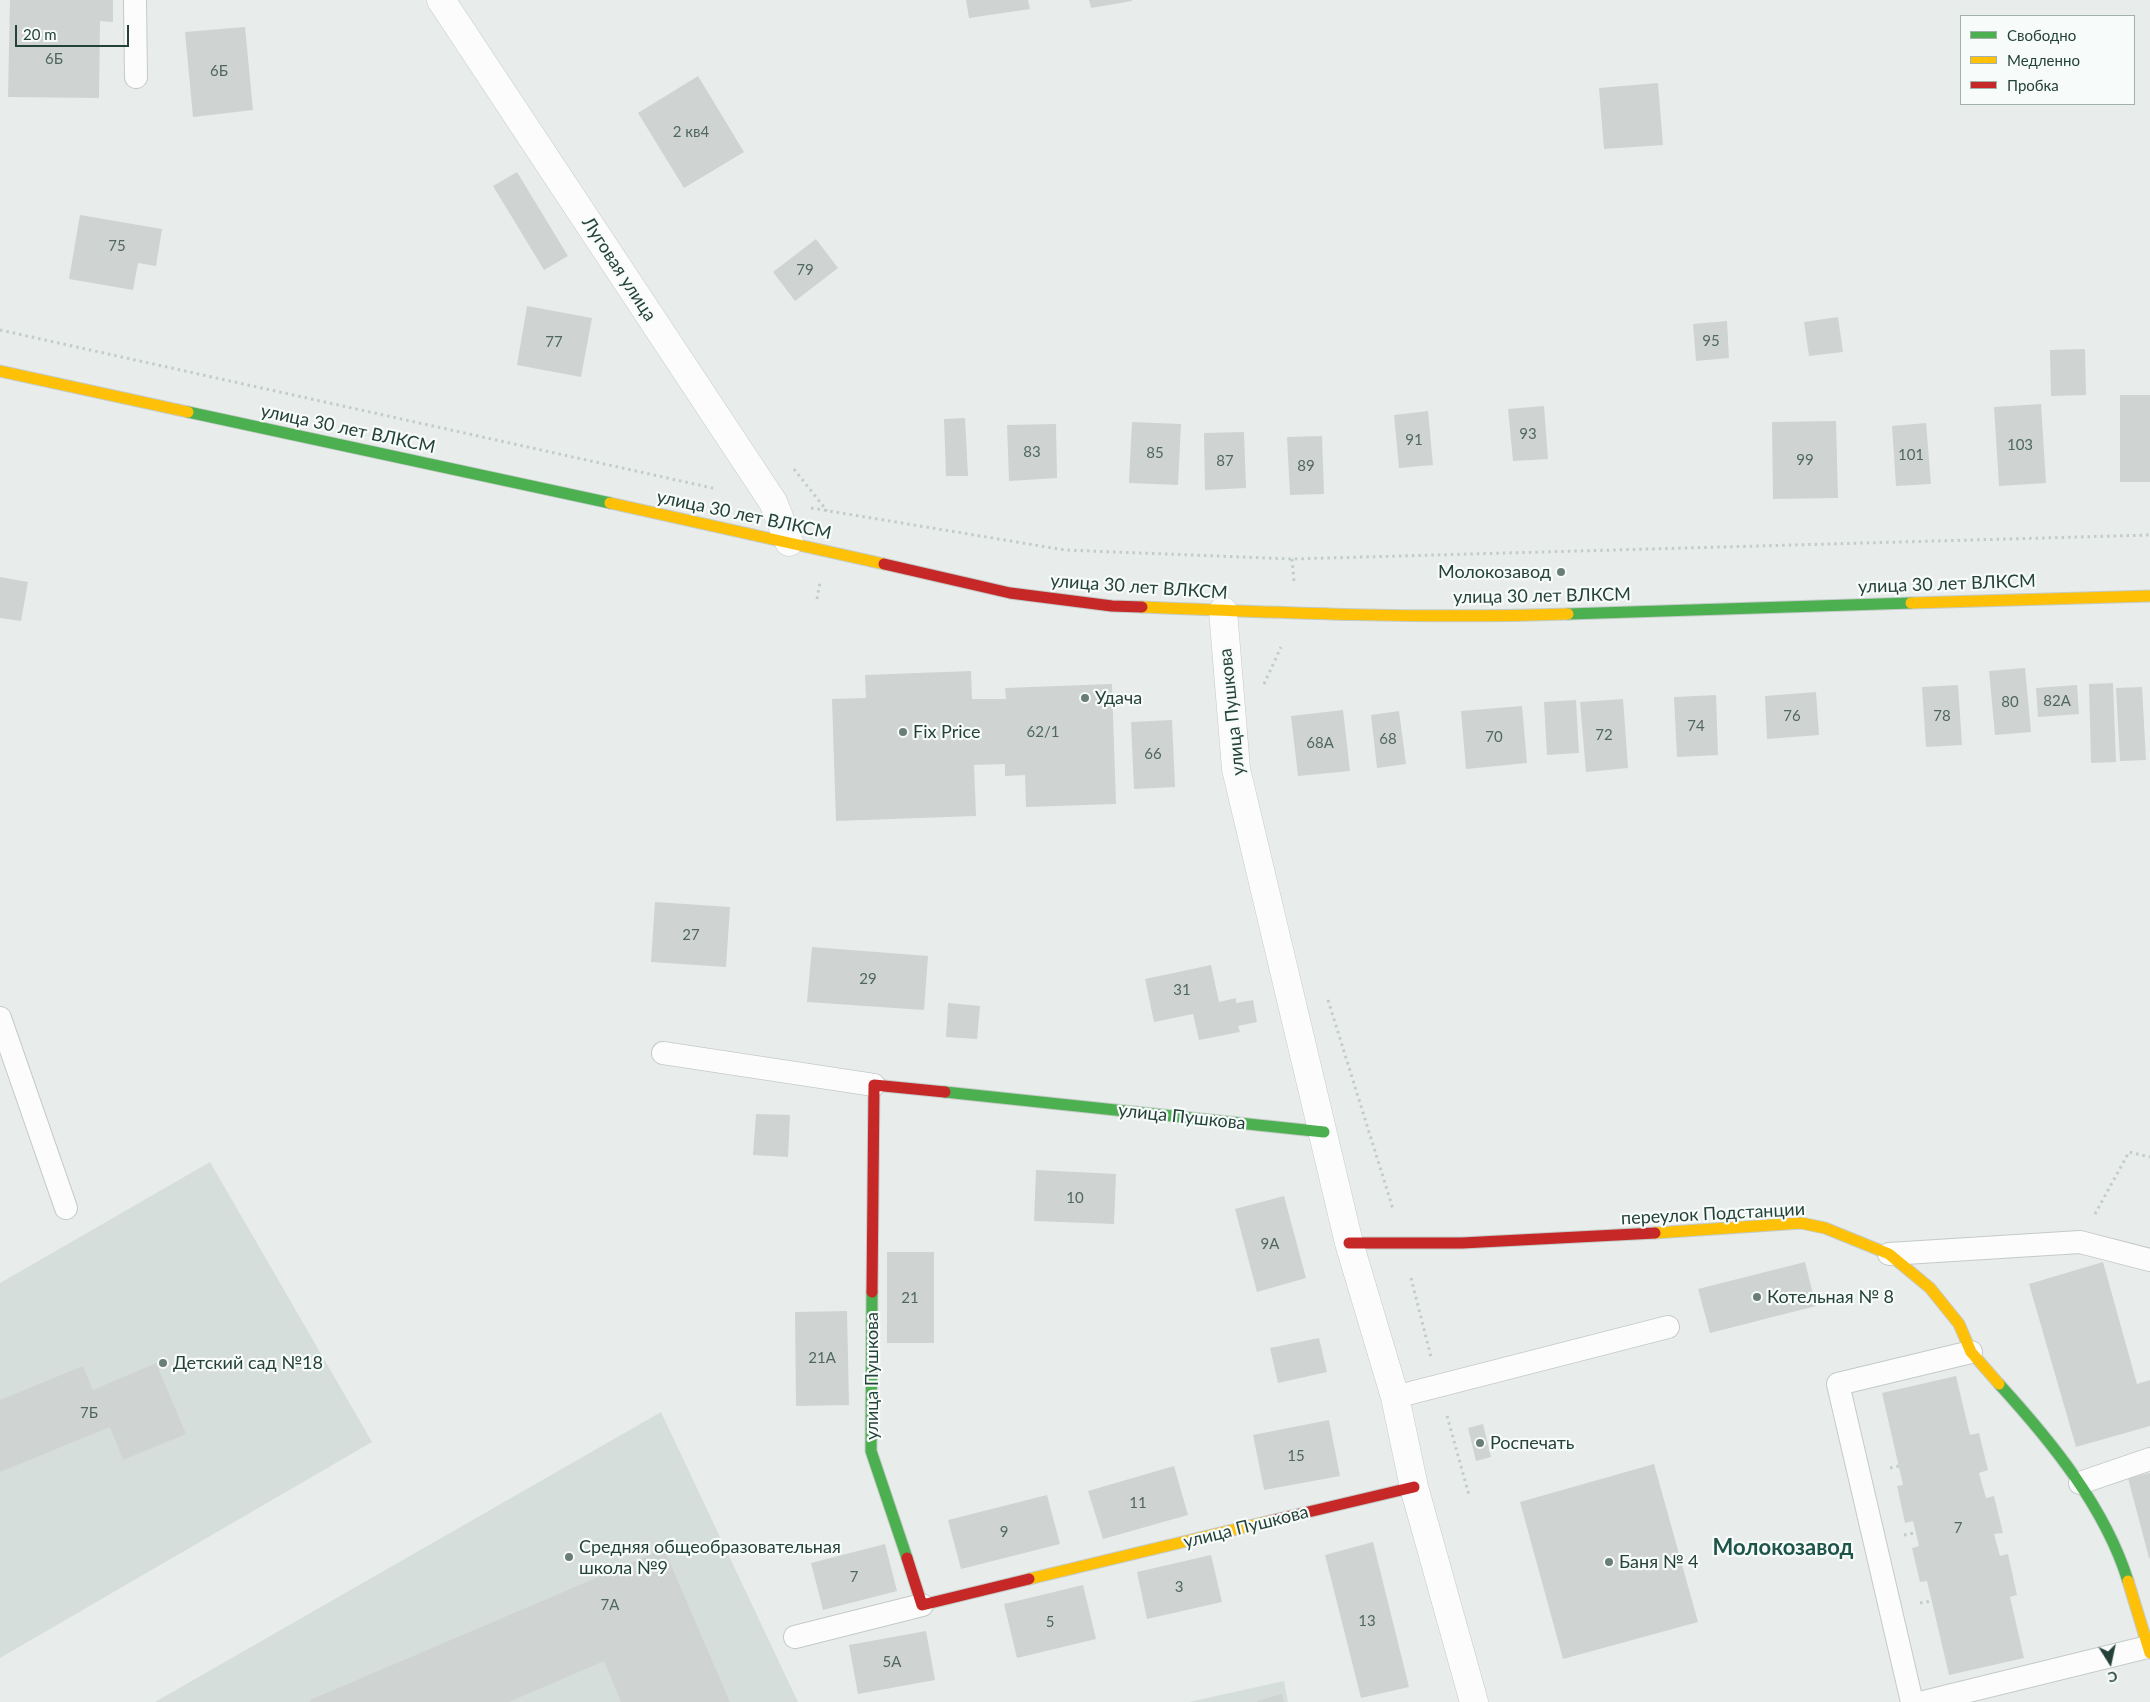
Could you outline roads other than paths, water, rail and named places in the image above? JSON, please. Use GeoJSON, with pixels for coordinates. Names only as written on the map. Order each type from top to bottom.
{"type":"FeatureCollection","features":[{"type":"Feature","properties":{"kind":"street","name":"Луговая улица"},"geometry":{"type":"LineString","coordinates":[[441,0],[773,502],[789,542]]}},
{"type":"Feature","properties":{"kind":"street","name":"улица 30 лет ВЛКСМ"},"geometry":{"type":"LineString","coordinates":[[0,371],[789,542],[1010,592],[1112,606],[1296,614],[1480,617],[2150,596]]}},
{"type":"Feature","properties":{"kind":"street","name":"улица Пушкова"},"geometry":{"type":"LineString","coordinates":[[1223,611],[1236,769],[1349,1243],[1395,1397],[1414,1487],[1474,1702]]}},
{"type":"Feature","properties":{"kind":"street","name":"улица Пушкова"},"geometry":{"type":"LineString","coordinates":[[1324,1132],[874,1085],[871,1451],[922,1605],[1414,1487]]}},
{"type":"Feature","properties":{"kind":"street","name":"переулок Подстанции"},"geometry":{"type":"LineString","coordinates":[[1349,1243],[1402,1244],[1543,1241],[1801,1223],[1825,1228],[1889,1254],[1930,1288],[1959,1324],[1971,1352],[2031,1418],[2080,1483],[2121,1558],[2149,1650]]}},
{"type":"Feature","properties":{"kind":"lane"},"geometry":{"type":"LineString","coordinates":[[135,0],[136,77]]}},
{"type":"Feature","properties":{"kind":"lane"},"geometry":{"type":"LineString","coordinates":[[0,1018],[66,1208]]}},
{"type":"Feature","properties":{"kind":"lane"},"geometry":{"type":"LineString","coordinates":[[663,1053],[874,1085]]}},
{"type":"Feature","properties":{"kind":"lane"},"geometry":{"type":"LineString","coordinates":[[1889,1254],[2080,1242],[2150,1260]]}},
{"type":"Feature","properties":{"kind":"lane"},"geometry":{"type":"LineString","coordinates":[[1395,1397],[1668,1327]]}},
{"type":"Feature","properties":{"kind":"lane"},"geometry":{"type":"LineString","coordinates":[[1912,1702],[1838,1384],[1971,1352]]}},
{"type":"Feature","properties":{"kind":"lane"},"geometry":{"type":"LineString","coordinates":[[2080,1483],[2150,1459]]}},
{"type":"Feature","properties":{"kind":"lane"},"geometry":{"type":"LineString","coordinates":[[796,1637],[922,1605]]}},
{"type":"Feature","properties":{"kind":"lane"},"geometry":{"type":"LineString","coordinates":[[1924,1702],[2149,1650]]}},
{"type":"Feature","properties":{"kind":"place","name":"Молокозавод"},"geometry":{"type":"Point","coordinates":[1561,572]}},
{"type":"Feature","properties":{"kind":"place","name":"Удача"},"geometry":{"type":"Point","coordinates":[1085,698]}},
{"type":"Feature","properties":{"kind":"place","name":"Fix Price"},"geometry":{"type":"Point","coordinates":[903,732]}},
{"type":"Feature","properties":{"kind":"place","name":"Котельная № 8"},"geometry":{"type":"Point","coordinates":[1757,1297]}},
{"type":"Feature","properties":{"kind":"place","name":"Детский сад №18"},"geometry":{"type":"Point","coordinates":[163,1363]}},
{"type":"Feature","properties":{"kind":"place","name":"Роспечать"},"geometry":{"type":"Point","coordinates":[1480,1443]}},
{"type":"Feature","properties":{"kind":"place","name":"Средняя общеобразовательная школа №9"},"geometry":{"type":"Point","coordinates":[569,1557]}},
{"type":"Feature","properties":{"kind":"place","name":"Баня № 4"},"geometry":{"type":"Point","coordinates":[1609,1562]}},
{"type":"Feature","properties":{"kind":"district","name":"Молокозавод"},"geometry":{"type":"Point","coordinates":[1783,1548]}}]}
